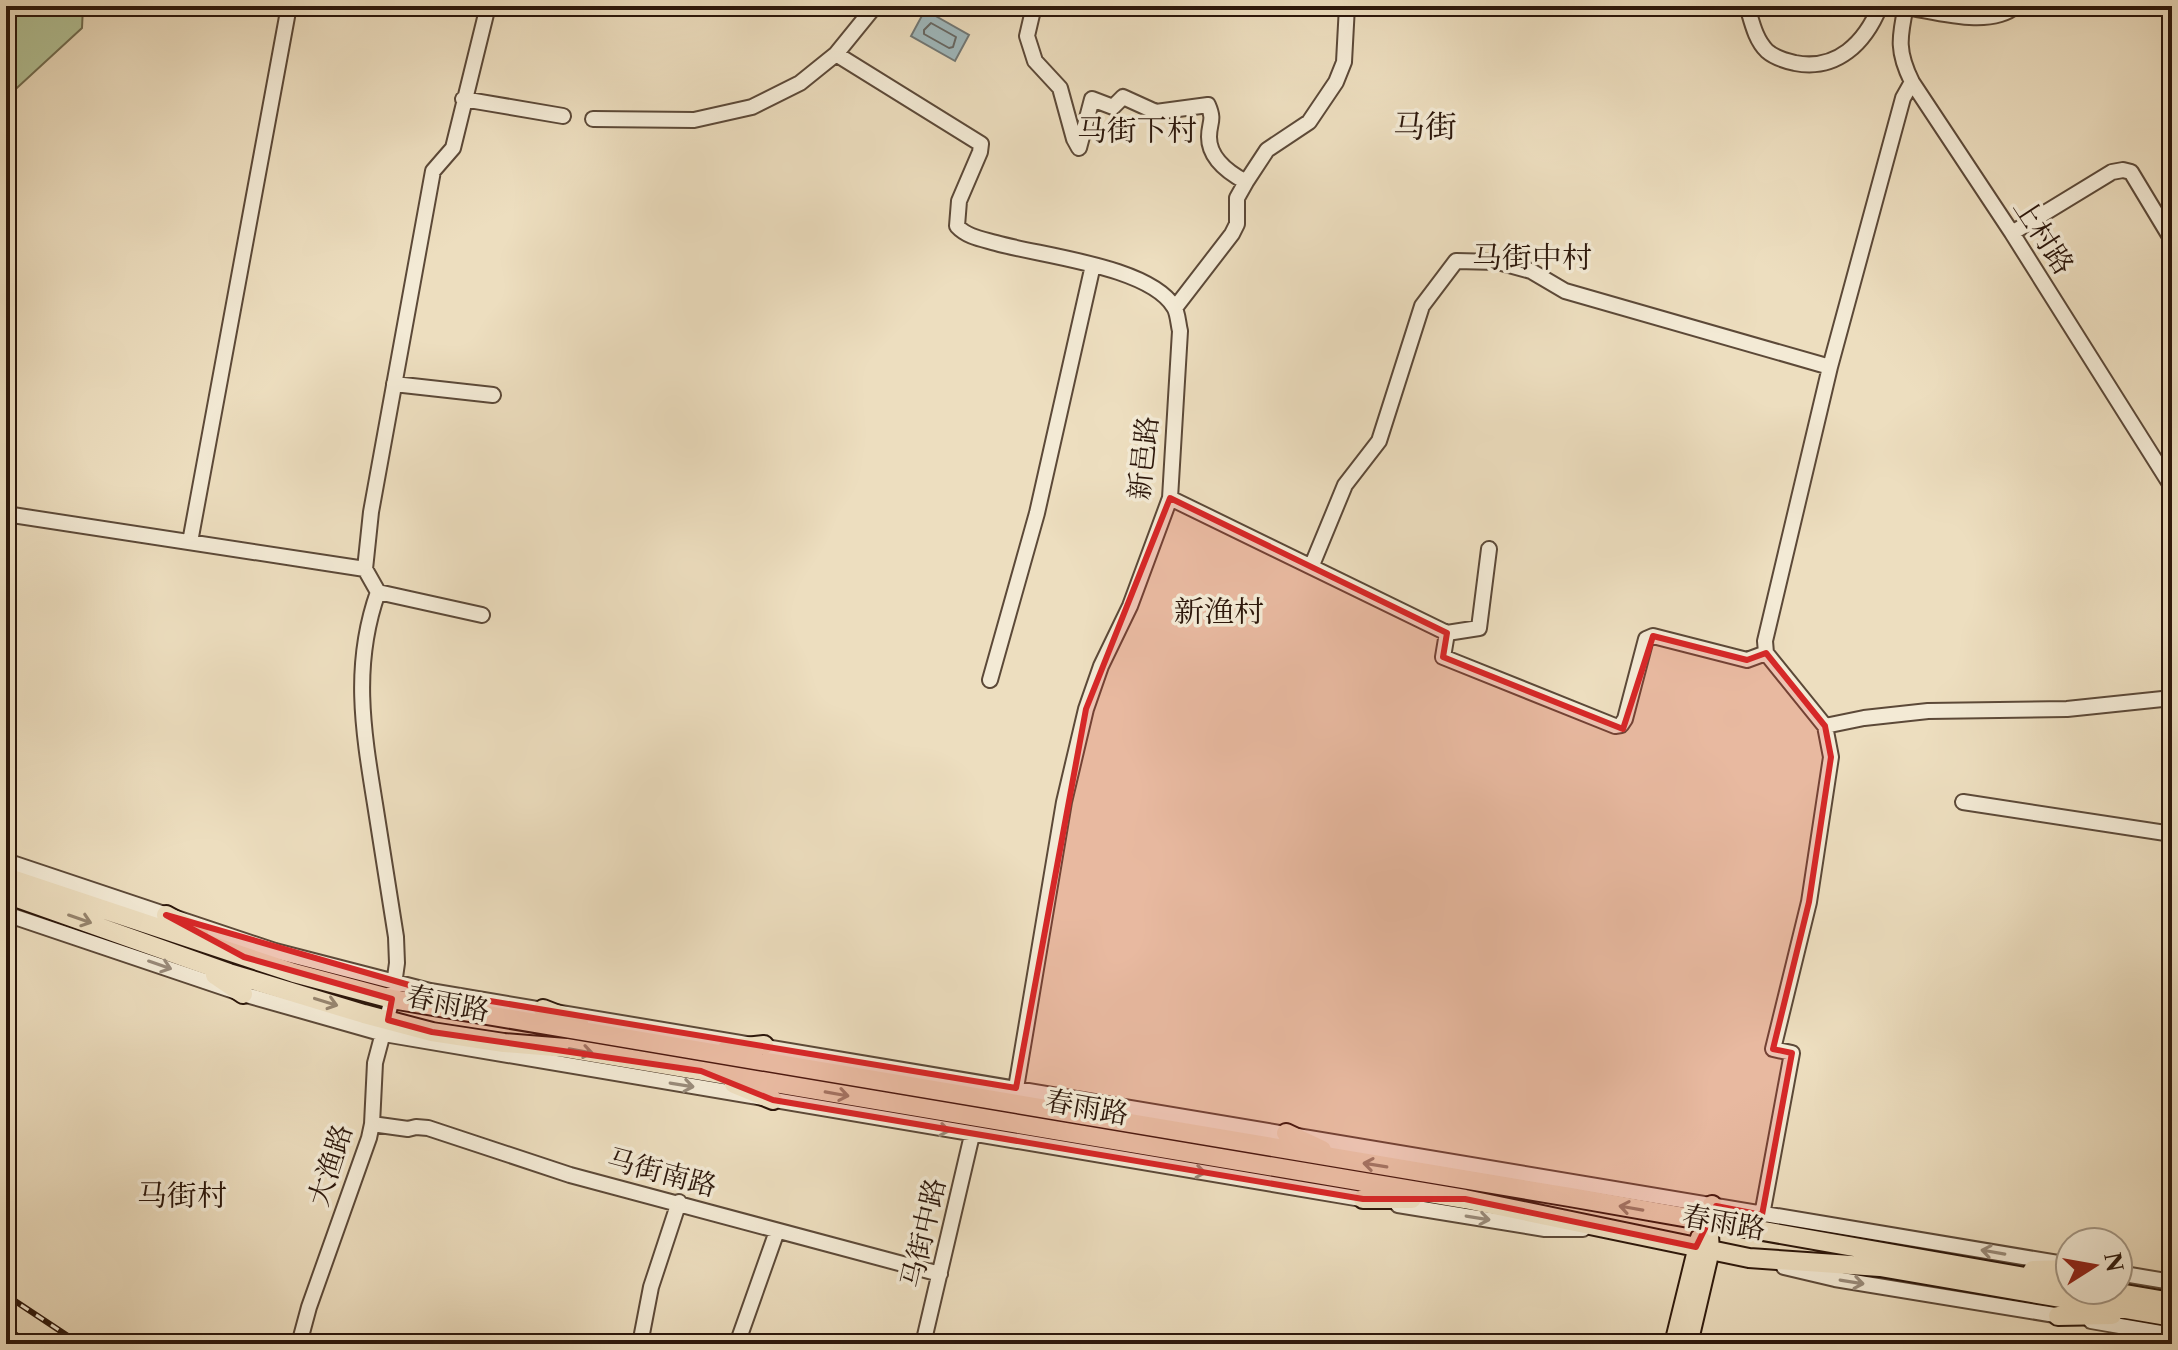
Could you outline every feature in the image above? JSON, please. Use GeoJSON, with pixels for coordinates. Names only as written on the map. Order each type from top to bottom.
{"type":"FeatureCollection","features":[{"type":"Feature","properties":{"kind":"main road","name":"春雨路"},"geometry":{"type":"LineString","coordinates":[[6,877],[244,957],[615,1037],[1343,1159],[1710,1213],[1984,1271],[2054,1282]]}},
{"type":"Feature","properties":{"kind":"main road","name":"春雨路"},"geometry":{"type":"LineString","coordinates":[[6,894],[386,1027],[566,1048],[1465,1199],[1749,1258],[1880,1267],[2172,1317]]}},
{"type":"Feature","properties":{"kind":"main road"},"geometry":{"type":"LineString","coordinates":[[166,915],[244,957]]}},
{"type":"Feature","properties":{"kind":"main road"},"geometry":{"type":"LineString","coordinates":[[193,960],[243,994]]}},
{"type":"Feature","properties":{"kind":"main road"},"geometry":{"type":"LineString","coordinates":[[543,1009],[615,1037]]}},
{"type":"Feature","properties":{"kind":"main road"},"geometry":{"type":"LineString","coordinates":[[422,1042],[504,1043]]}},
{"type":"Feature","properties":{"kind":"main road"},"geometry":{"type":"LineString","coordinates":[[699,1051],[764,1045]]}},
{"type":"Feature","properties":{"kind":"main road"},"geometry":{"type":"LineString","coordinates":[[701,1071],[773,1100]]}},
{"type":"Feature","properties":{"kind":"main road"},"geometry":{"type":"LineString","coordinates":[[1286,1133],[1343,1159]]}},
{"type":"Feature","properties":{"kind":"main road"},"geometry":{"type":"LineString","coordinates":[[1363,1199],[1465,1199]]}},
{"type":"Feature","properties":{"kind":"main road"},"geometry":{"type":"LineString","coordinates":[[1688,1344],[1710,1213]]}},
{"type":"Feature","properties":{"kind":"main road"},"geometry":{"type":"LineString","coordinates":[[1674,1344],[1703,1248]]}},
{"type":"Feature","properties":{"kind":"main road"},"geometry":{"type":"LineString","coordinates":[[1984,1271],[2054,1268]]}},
{"type":"Feature","properties":{"kind":"main road"},"geometry":{"type":"LineString","coordinates":[[2134,1295],[2172,1302]]}},
{"type":"Feature","properties":{"kind":"main road"},"geometry":{"type":"LineString","coordinates":[[2058,1316],[2152,1313]]}},
{"type":"Feature","properties":{"kind":"street"},"geometry":{"type":"LineString","coordinates":[[190,542],[289,6]]}},
{"type":"Feature","properties":{"kind":"street"},"geometry":{"type":"LineString","coordinates":[[482,615],[378,592],[365,569],[371,512],[433,171],[453,148],[488,6]]}},
{"type":"Feature","properties":{"kind":"street"},"geometry":{"type":"LineString","coordinates":[[593,119],[694,120],[752,107],[800,83],[836,54],[875,6]]}},
{"type":"Feature","properties":{"kind":"street"},"geometry":{"type":"LineString","coordinates":[[1034,6],[1027,36],[1035,61],[1060,88],[1079,148],[1092,99],[1113,107],[1123,97],[1156,112],[1208,105],[1213,117],[1208,140],[1224,170],[1246,182]]}},
{"type":"Feature","properties":{"kind":"street"},"geometry":{"type":"LineString","coordinates":[[836,54],[981,144],[959,201],[957,226],[964,233],[1016,249],[1131,276],[1150,286],[1175,308],[1232,234],[1237,224],[1237,198],[1267,150],[1309,122],[1336,82],[1344,62],[1347,6]]}},
{"type":"Feature","properties":{"kind":"street"},"geometry":{"type":"LineString","coordinates":[[1747,6],[1756,36],[1768,52],[1783,60],[1821,65],[1840,58],[1858,41],[1873,22],[1880,6]]}},
{"type":"Feature","properties":{"kind":"street"},"geometry":{"type":"LineString","coordinates":[[1906,6],[1985,18],[1998,17],[2016,6]]}},
{"type":"Feature","properties":{"kind":"street","name":"上村路"},"geometry":{"type":"LineString","coordinates":[[1906,6],[1899,37],[1902,63],[1912,82],[2012,233],[2172,487]]}},
{"type":"Feature","properties":{"kind":"street"},"geometry":{"type":"LineString","coordinates":[[1762,1215],[1792,1053],[1773,1049],[1809,902],[1831,757],[1825,726],[1766,653],[1765,641],[1830,367],[1903,98],[1912,82]]}},
{"type":"Feature","properties":{"kind":"street"},"geometry":{"type":"LineString","coordinates":[[463,99],[563,116]]}},
{"type":"Feature","properties":{"kind":"street"},"geometry":{"type":"LineString","coordinates":[[2012,233],[2112,172],[2123,170],[2131,172],[2172,240]]}},
{"type":"Feature","properties":{"kind":"street"},"geometry":{"type":"LineString","coordinates":[[1312,565],[1345,485],[1379,441],[1422,306],[1456,261],[1498,262],[1531,271],[1565,291],[1830,367]]}},
{"type":"Feature","properties":{"kind":"street"},"geometry":{"type":"LineString","coordinates":[[990,680],[1037,513],[1093,265]]}},
{"type":"Feature","properties":{"kind":"street","name":"新邑路"},"geometry":{"type":"LineString","coordinates":[[1016,1088],[1064,802],[1086,709],[1101,666],[1130,606],[1170,498],[1180,331],[1175,308]]}},
{"type":"Feature","properties":{"kind":"street"},"geometry":{"type":"LineString","coordinates":[[394,384],[493,395]]}},
{"type":"Feature","properties":{"kind":"street"},"geometry":{"type":"LineString","coordinates":[[1170,498],[1447,633],[1479,628],[1489,549]]}},
{"type":"Feature","properties":{"kind":"street"},"geometry":{"type":"LineString","coordinates":[[6,514],[365,569]]}},
{"type":"Feature","properties":{"kind":"street","name":"大渔路"},"geometry":{"type":"LineString","coordinates":[[299,1344],[372,1124],[375,1063],[393,991],[396,937],[363,728],[361,680],[367,624],[378,592]]}},
{"type":"Feature","properties":{"kind":"street"},"geometry":{"type":"LineString","coordinates":[[1447,633],[1443,657],[1615,726],[1621,725],[1625,719],[1646,639],[1653,636],[1747,660],[1766,653]]}},
{"type":"Feature","properties":{"kind":"street"},"geometry":{"type":"LineString","coordinates":[[1825,726],[1928,711],[2067,709],[2172,698]]}},
{"type":"Feature","properties":{"kind":"street"},"geometry":{"type":"LineString","coordinates":[[1963,802],[2172,834]]}},
{"type":"Feature","properties":{"kind":"street"},"geometry":{"type":"LineString","coordinates":[[6,861],[393,991],[543,1009],[764,1045],[1286,1133],[1710,1213],[1762,1215],[2054,1264]]}},
{"type":"Feature","properties":{"kind":"street"},"geometry":{"type":"LineString","coordinates":[[6,914],[243,994],[386,1027],[422,1042],[1545,1229],[1604,1229]]}},
{"type":"Feature","properties":{"kind":"street","name":"马街南路"},"geometry":{"type":"LineString","coordinates":[[372,1124],[408,1129],[428,1128],[570,1175],[940,1274]]}},
{"type":"Feature","properties":{"kind":"street","name":"马街中路"},"geometry":{"type":"LineString","coordinates":[[923,1344],[972,1135]]}},
{"type":"Feature","properties":{"kind":"street"},"geometry":{"type":"LineString","coordinates":[[640,1344],[651,1287],[679,1202]]}},
{"type":"Feature","properties":{"kind":"street"},"geometry":{"type":"LineString","coordinates":[[737,1344],[777,1231]]}},
{"type":"Feature","properties":{"kind":"street"},"geometry":{"type":"LineString","coordinates":[[1749,1258],[1835,1279],[2172,1335]]}},
{"type":"Feature","properties":{"kind":"street"},"geometry":{"type":"LineString","coordinates":[[2134,1276],[2172,1282]]}},
{"type":"Feature","properties":{"kind":"highlighted area"},"geometry":{"type":"Polygon","coordinates":[[[1170,498],[1447,633],[1443,657],[1623,729],[1653,636],[1747,660],[1766,653],[1825,726],[1831,757],[1809,902],[1773,1049],[1792,1053],[1762,1215],[1716,1206],[1696,1247],[1465,1199],[1363,1199],[972,1135],[773,1100],[701,1071],[432,1032],[388,1020],[392,999],[244,957],[166,915],[430,991],[1016,1088],[1086,709],[1170,498]]]}},
{"type":"Feature","properties":{"kind":"green space"},"geometry":{"type":"Polygon","coordinates":[[[6,6],[83,6],[82,28],[6,98],[6,6]]]}},
{"type":"Feature","properties":{"kind":"water"},"geometry":{"type":"Polygon","coordinates":[[[925,10],[969,35],[955,61],[911,36],[925,10]]]}},
{"type":"Feature","properties":{"kind":"railway"},"geometry":{"type":"LineString","coordinates":[[6,1295],[80,1344]]}},
{"type":"Feature","properties":{"kind":"railway"},"geometry":{"type":"LineString","coordinates":[[6,1328],[29,1344]]}},
{"type":"Feature","properties":{"kind":"district","name":"马街"},"geometry":{"type":"Point","coordinates":[1425,126]}},
{"type":"Feature","properties":{"kind":"district","name":"马街下村"},"geometry":{"type":"Point","coordinates":[1137,130]}},
{"type":"Feature","properties":{"kind":"district","name":"马街中村"},"geometry":{"type":"Point","coordinates":[1532,257]}},
{"type":"Feature","properties":{"kind":"district","name":"新渔村"},"geometry":{"type":"Point","coordinates":[1219,611]}},
{"type":"Feature","properties":{"kind":"district","name":"马街村"},"geometry":{"type":"Point","coordinates":[182,1195]}}]}
